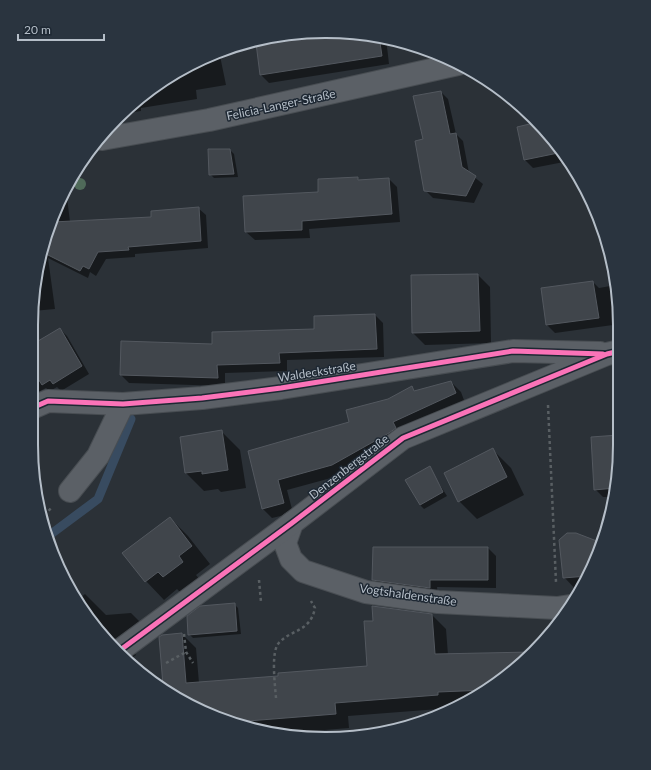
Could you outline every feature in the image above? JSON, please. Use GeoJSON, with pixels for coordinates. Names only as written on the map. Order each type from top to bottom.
{"type":"FeatureCollection","features":[{"type":"Feature","properties":{"kind":"street","name":"Felicia-Langer-Straße"},"geometry":{"type":"LineString","coordinates":[[107,138],[209,120],[449,66]]}},
{"type":"Feature","properties":{"kind":"street","name":"Waldeckstraße"},"geometry":{"type":"LineString","coordinates":[[38,405],[48,401],[123,404],[202,398],[281,388],[513,351],[613,352]]}},
{"type":"Feature","properties":{"kind":"street","name":"Denzenbergstraße"},"geometry":{"type":"LineString","coordinates":[[122,648],[292,523],[403,438],[613,352]]}},
{"type":"Feature","properties":{"kind":"street"},"geometry":{"type":"LineString","coordinates":[[70,491],[98,456],[123,404]]}},
{"type":"Feature","properties":{"kind":"street","name":"Vogtshaldenstraße"},"geometry":{"type":"LineString","coordinates":[[292,523],[285,543],[291,559],[303,571],[366,592],[438,602],[563,607]]}},
{"type":"Feature","properties":{"kind":"path"},"geometry":{"type":"LineString","coordinates":[[547,379],[556,580]]}},
{"type":"Feature","properties":{"kind":"path"},"geometry":{"type":"LineString","coordinates":[[259,575],[261,602]]}},
{"type":"Feature","properties":{"kind":"path"},"geometry":{"type":"LineString","coordinates":[[276,698],[275,652],[278,644],[313,618],[315,608],[306,596]]}},
{"type":"Feature","properties":{"kind":"path"},"geometry":{"type":"LineString","coordinates":[[184,627],[186,652],[193,663]]}},
{"type":"Feature","properties":{"kind":"path"},"geometry":{"type":"LineString","coordinates":[[166,663],[186,652]]}},
{"type":"Feature","properties":{"kind":"building"},"geometry":{"type":"Polygon","coordinates":[[[326,38],[363,40],[380,44],[382,56],[260,75],[256,47],[288,40],[326,38]]]}},
{"type":"Feature","properties":{"kind":"building"},"geometry":{"type":"Polygon","coordinates":[[[441,91],[450,134],[456,133],[462,167],[476,176],[466,196],[424,191],[415,141],[423,139],[413,96],[441,91]]]}},
{"type":"Feature","properties":{"kind":"building"},"geometry":{"type":"Polygon","coordinates":[[[531,124],[556,153],[524,160],[517,127],[531,124]]]}},
{"type":"Feature","properties":{"kind":"building"},"geometry":{"type":"Polygon","coordinates":[[[208,149],[230,149],[234,174],[209,175],[208,149]]]}},
{"type":"Feature","properties":{"kind":"building"},"geometry":{"type":"Polygon","coordinates":[[[358,177],[358,180],[389,178],[392,214],[302,221],[302,230],[245,232],[243,196],[318,192],[318,179],[358,177]]]}},
{"type":"Feature","properties":{"kind":"building"},"geometry":{"type":"Polygon","coordinates":[[[199,207],[201,241],[128,247],[129,250],[98,252],[89,269],[83,266],[80,271],[47,255],[57,222],[151,217],[151,211],[199,207]]]}},
{"type":"Feature","properties":{"kind":"building"},"geometry":{"type":"Polygon","coordinates":[[[478,274],[480,331],[412,333],[411,275],[478,274]]]}},
{"type":"Feature","properties":{"kind":"building"},"geometry":{"type":"Polygon","coordinates":[[[593,281],[599,318],[546,325],[541,288],[593,281]]]}},
{"type":"Feature","properties":{"kind":"building"},"geometry":{"type":"Polygon","coordinates":[[[375,314],[377,349],[279,353],[280,363],[217,365],[218,378],[120,375],[121,341],[212,344],[212,332],[314,329],[314,316],[375,314]]]}},
{"type":"Feature","properties":{"kind":"building"},"geometry":{"type":"Polygon","coordinates":[[[60,328],[82,366],[53,384],[50,380],[42,385],[38,379],[38,341],[60,328]]]}},
{"type":"Feature","properties":{"kind":"building"},"geometry":{"type":"Polygon","coordinates":[[[451,381],[456,393],[393,422],[396,428],[389,433],[332,465],[278,480],[284,503],[262,509],[248,451],[349,422],[346,410],[388,399],[412,386],[414,391],[451,381]]]}},
{"type":"Feature","properties":{"kind":"building"},"geometry":{"type":"Polygon","coordinates":[[[222,430],[228,470],[202,474],[202,471],[185,473],[180,437],[222,430]]]}},
{"type":"Feature","properties":{"kind":"building"},"geometry":{"type":"Polygon","coordinates":[[[613,435],[610,489],[594,490],[591,437],[613,435]]]}},
{"type":"Feature","properties":{"kind":"building"},"geometry":{"type":"Polygon","coordinates":[[[493,448],[507,477],[458,502],[444,473],[493,448]]]}},
{"type":"Feature","properties":{"kind":"building"},"geometry":{"type":"Polygon","coordinates":[[[430,466],[443,492],[420,505],[405,480],[430,466]]]}},
{"type":"Feature","properties":{"kind":"building"},"geometry":{"type":"Polygon","coordinates":[[[170,517],[192,546],[179,556],[183,562],[163,577],[158,572],[145,582],[122,553],[170,517]]]}},
{"type":"Feature","properties":{"kind":"building"},"geometry":{"type":"Polygon","coordinates":[[[567,533],[576,533],[596,541],[580,577],[563,578],[559,540],[567,533]]]}},
{"type":"Feature","properties":{"kind":"building"},"geometry":{"type":"Polygon","coordinates":[[[373,547],[488,547],[488,580],[430,580],[430,588],[372,580],[373,547]]]}},
{"type":"Feature","properties":{"kind":"building"},"geometry":{"type":"Polygon","coordinates":[[[235,603],[237,631],[188,635],[187,616],[200,606],[235,603]]]}},
{"type":"Feature","properties":{"kind":"building"},"geometry":{"type":"Polygon","coordinates":[[[372,606],[432,614],[435,654],[525,652],[501,673],[473,691],[438,692],[438,695],[335,703],[336,714],[248,721],[215,710],[163,682],[159,637],[162,635],[182,633],[186,683],[278,676],[278,673],[367,666],[364,621],[373,621],[372,606]]]}},
{"type":"Feature","properties":{"kind":"waterway"},"geometry":{"type":"LineString","coordinates":[[52,533],[98,499],[131,419]]}},
{"type":"Feature","properties":{"kind":"cycle path"},"geometry":{"type":"LineString","coordinates":[[38,405],[48,401],[123,404],[202,398],[281,388],[513,351],[603,354]]}},
{"type":"Feature","properties":{"kind":"cycle path"},"geometry":{"type":"LineString","coordinates":[[122,648],[292,523],[403,438],[613,353]]}}]}
